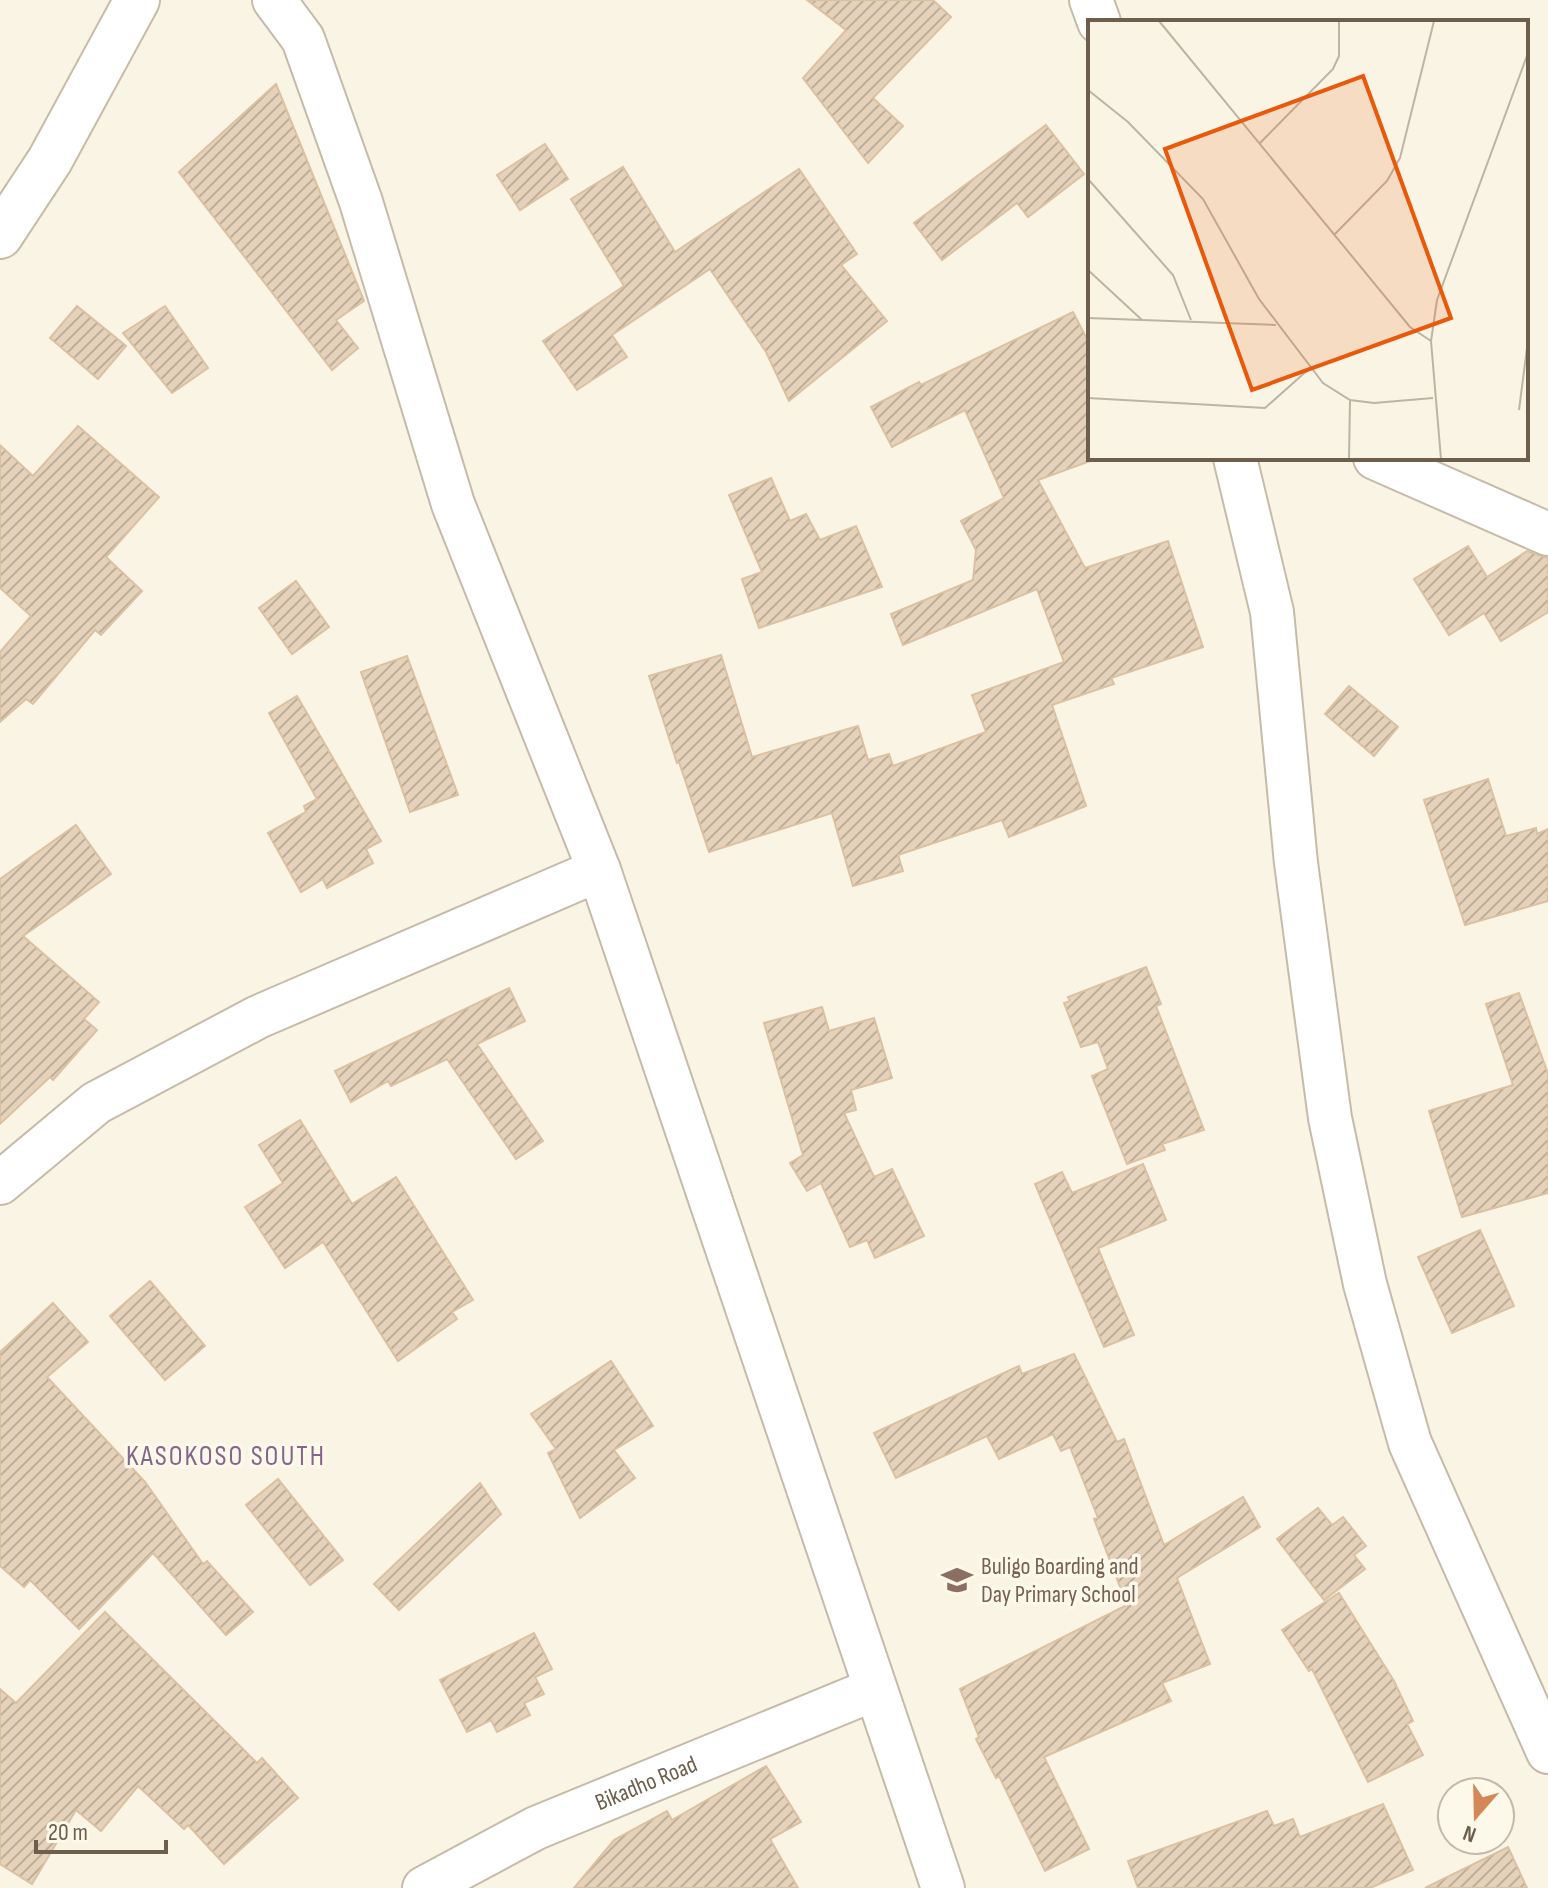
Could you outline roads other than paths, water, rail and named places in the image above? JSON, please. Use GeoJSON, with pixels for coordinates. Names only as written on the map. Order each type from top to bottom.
{"type":"FeatureCollection","features":[{"type":"Feature","properties":{"kind":"street"},"geometry":{"type":"LineString","coordinates":[[0,236],[50,160],[137,0]]}},
{"type":"Feature","properties":{"kind":"street"},"geometry":{"type":"LineString","coordinates":[[274,0],[303,39],[361,202],[453,504],[599,870],[943,1888]]}},
{"type":"Feature","properties":{"kind":"street"},"geometry":{"type":"LineString","coordinates":[[1235,460],[1272,612],[1296,863],[1330,1118],[1365,1284],[1410,1443],[1548,1752]]}},
{"type":"Feature","properties":{"kind":"street"},"geometry":{"type":"LineString","coordinates":[[1380,460],[1548,534]]}},
{"type":"Feature","properties":{"kind":"street"},"geometry":{"type":"LineString","coordinates":[[0,1183],[96,1103],[258,1017],[599,870]]}},
{"type":"Feature","properties":{"kind":"street","name":"Bikadho Road"},"geometry":{"type":"LineString","coordinates":[[424,1888],[536,1828],[875,1689]]}},
{"type":"Feature","properties":{"kind":"place","name":"Buligo Boarding and Day Primary School"},"geometry":{"type":"Point","coordinates":[957,1580]}},
{"type":"Feature","properties":{"kind":"district","name":"KASOKOSO SOUTH"},"geometry":{"type":"Point","coordinates":[226,1456]}}]}
